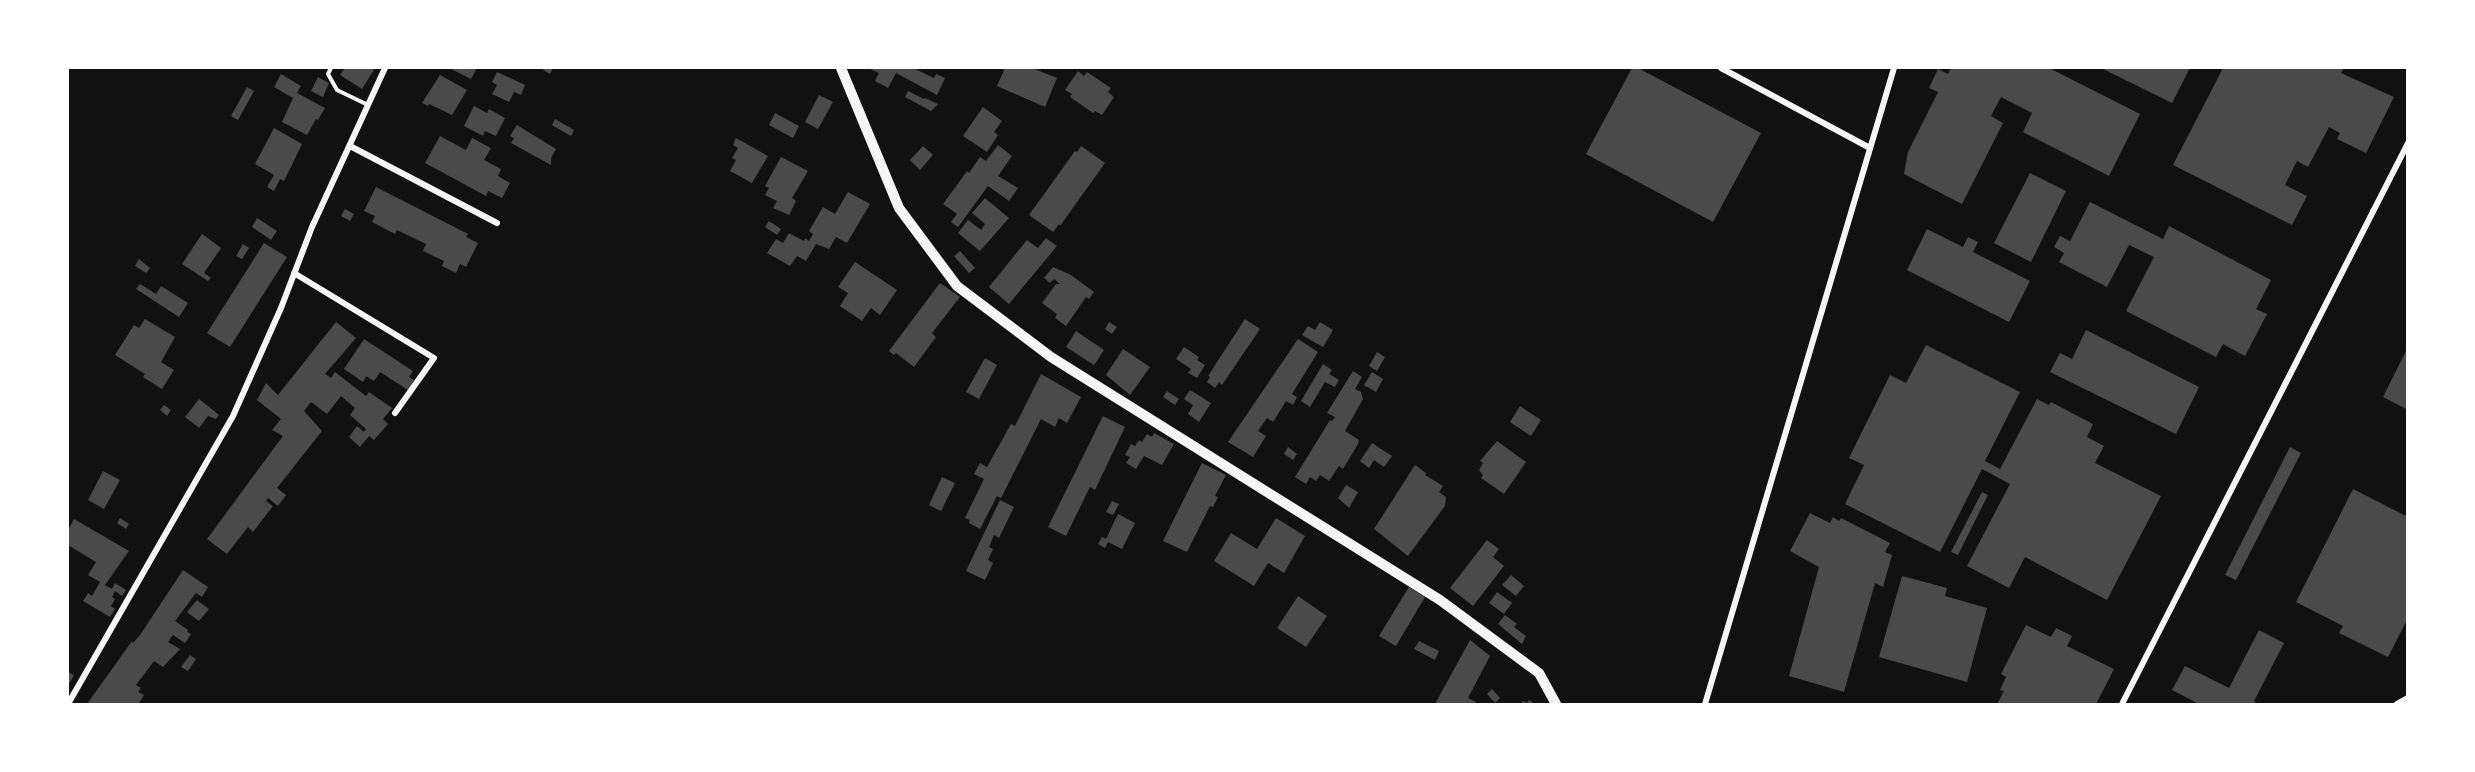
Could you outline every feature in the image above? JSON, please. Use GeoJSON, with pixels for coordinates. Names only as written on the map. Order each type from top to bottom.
{"type":"FeatureCollection","features":[{"type":"Feature","properties":{"kind":"street"},"geometry":{"type":"LineString","coordinates":[[68,704],[233,416],[312,227],[385,68]]}},
{"type":"Feature","properties":{"kind":"street"},"geometry":{"type":"LineString","coordinates":[[841,68],[899,208],[957,286],[1051,357],[1440,600],[1539,673],[1556,705]]}},
{"type":"Feature","properties":{"kind":"street"},"geometry":{"type":"LineString","coordinates":[[1721,68],[1870,148]]}},
{"type":"Feature","properties":{"kind":"street"},"geometry":{"type":"LineString","coordinates":[[1705,705],[1894,68]]}},
{"type":"Feature","properties":{"kind":"street"},"geometry":{"type":"LineString","coordinates":[[2121,705],[2408,143]]}},
{"type":"Feature","properties":{"kind":"street"},"geometry":{"type":"LineString","coordinates":[[350,146],[497,223]]}},
{"type":"Feature","properties":{"kind":"street"},"geometry":{"type":"LineString","coordinates":[[294,273],[434,358],[395,413]]}},
{"type":"Feature","properties":{"kind":"street"},"geometry":{"type":"LineString","coordinates":[[2397,705],[2408,698]]}},
{"type":"Feature","properties":{"kind":"lane"},"geometry":{"type":"LineString","coordinates":[[331,68],[328,74],[337,90],[368,105]]}},
{"type":"Feature","properties":{"kind":"building"},"geometry":{"type":"Polygon","coordinates":[[[345,68],[375,68],[362,89],[340,75],[345,68]]]}},
{"type":"Feature","properties":{"kind":"building"},"geometry":{"type":"Polygon","coordinates":[[[449,68],[477,68],[471,79],[449,68]]]}},
{"type":"Feature","properties":{"kind":"building"},"geometry":{"type":"Polygon","coordinates":[[[553,68],[550,74],[543,70],[553,68]]]}},
{"type":"Feature","properties":{"kind":"building"},"geometry":{"type":"Polygon","coordinates":[[[868,68],[913,68],[934,78],[936,74],[945,78],[937,95],[896,73],[888,88],[875,81],[879,73],[868,68]]]}},
{"type":"Feature","properties":{"kind":"building"},"geometry":{"type":"Polygon","coordinates":[[[1005,68],[1032,68],[1057,78],[1045,107],[997,86],[1005,68]]]}},
{"type":"Feature","properties":{"kind":"building"},"geometry":{"type":"Polygon","coordinates":[[[1632,68],[1638,68],[1761,133],[1713,222],[1586,154],[1632,68]]]}},
{"type":"Feature","properties":{"kind":"building"},"geometry":{"type":"Polygon","coordinates":[[[1951,68],[2049,68],[2140,114],[2109,176],[2023,132],[2032,113],[2001,97],[1991,116],[2003,123],[1962,204],[1904,174],[1908,152],[1938,92],[1929,88],[1938,69],[1948,74],[1951,68]]]}},
{"type":"Feature","properties":{"kind":"building"},"geometry":{"type":"Polygon","coordinates":[[[2101,68],[2190,68],[2172,103],[2101,68]]]}},
{"type":"Feature","properties":{"kind":"building"},"geometry":{"type":"Polygon","coordinates":[[[2223,68],[2344,68],[2341,73],[2394,97],[2366,153],[2337,139],[2340,133],[2329,127],[2308,167],[2297,161],[2285,185],[2307,196],[2292,225],[2173,165],[2223,68]]]}},
{"type":"Feature","properties":{"kind":"building"},"geometry":{"type":"Polygon","coordinates":[[[1078,71],[1084,76],[1087,72],[1111,88],[1108,92],[1114,97],[1102,115],[1095,111],[1093,113],[1070,97],[1072,94],[1065,90],[1078,71]]]}},
{"type":"Feature","properties":{"kind":"building"},"geometry":{"type":"Polygon","coordinates":[[[497,72],[525,85],[521,95],[514,92],[509,102],[492,94],[497,85],[492,82],[497,72]]]}},
{"type":"Feature","properties":{"kind":"building"},"geometry":{"type":"Polygon","coordinates":[[[281,74],[301,86],[297,93],[325,108],[307,135],[282,122],[293,98],[274,87],[281,74]]]}},
{"type":"Feature","properties":{"kind":"building"},"geometry":{"type":"Polygon","coordinates":[[[440,75],[467,90],[452,115],[422,103],[440,75]]]}},
{"type":"Feature","properties":{"kind":"building"},"geometry":{"type":"Polygon","coordinates":[[[318,77],[329,83],[323,97],[311,91],[318,77]]]}},
{"type":"Feature","properties":{"kind":"building"},"geometry":{"type":"Polygon","coordinates":[[[247,87],[254,91],[238,120],[231,116],[247,87]]]}},
{"type":"Feature","properties":{"kind":"building"},"geometry":{"type":"Polygon","coordinates":[[[908,91],[938,104],[931,111],[905,97],[908,91]]]}},
{"type":"Feature","properties":{"kind":"building"},"geometry":{"type":"Polygon","coordinates":[[[819,95],[833,102],[818,129],[805,122],[819,95]]]}},
{"type":"Feature","properties":{"kind":"building"},"geometry":{"type":"Polygon","coordinates":[[[474,106],[487,113],[489,109],[505,118],[496,136],[485,131],[483,136],[464,126],[474,106]]]}},
{"type":"Feature","properties":{"kind":"building"},"geometry":{"type":"Polygon","coordinates":[[[983,107],[1002,121],[994,132],[998,135],[987,152],[963,136],[983,107]]]}},
{"type":"Feature","properties":{"kind":"building"},"geometry":{"type":"Polygon","coordinates":[[[775,113],[799,126],[793,138],[769,125],[775,113]]]}},
{"type":"Feature","properties":{"kind":"building"},"geometry":{"type":"Polygon","coordinates":[[[555,119],[574,130],[571,136],[552,125],[555,119]]]}},
{"type":"Feature","properties":{"kind":"building"},"geometry":{"type":"Polygon","coordinates":[[[517,125],[556,149],[551,158],[551,165],[511,143],[514,138],[510,136],[517,125]]]}},
{"type":"Feature","properties":{"kind":"building"},"geometry":{"type":"Polygon","coordinates":[[[274,128],[302,144],[284,181],[280,179],[274,191],[267,187],[274,175],[255,164],[274,128]]]}},
{"type":"Feature","properties":{"kind":"building"},"geometry":{"type":"Polygon","coordinates":[[[440,136],[466,150],[472,138],[491,148],[484,160],[501,169],[498,176],[510,183],[502,198],[488,191],[486,196],[425,163],[440,136]]]}},
{"type":"Feature","properties":{"kind":"building"},"geometry":{"type":"Polygon","coordinates":[[[736,138],[768,156],[752,183],[730,171],[736,160],[732,158],[738,148],[733,145],[736,138]]]}},
{"type":"Feature","properties":{"kind":"building"},"geometry":{"type":"Polygon","coordinates":[[[998,145],[1012,156],[998,176],[1018,188],[1009,201],[988,186],[958,227],[951,222],[957,214],[943,204],[980,157],[986,161],[998,145]]]}},
{"type":"Feature","properties":{"kind":"building"},"geometry":{"type":"Polygon","coordinates":[[[923,146],[933,155],[920,170],[910,160],[923,146]]]}},
{"type":"Feature","properties":{"kind":"building"},"geometry":{"type":"Polygon","coordinates":[[[1081,146],[1105,163],[1060,226],[1059,224],[1053,232],[1029,215],[1081,146]]]}},
{"type":"Feature","properties":{"kind":"building"},"geometry":{"type":"Polygon","coordinates":[[[781,157],[808,171],[792,198],[796,201],[789,215],[773,208],[777,201],[765,195],[769,188],[765,186],[781,157]]]}},
{"type":"Feature","properties":{"kind":"building"},"geometry":{"type":"Polygon","coordinates":[[[2030,173],[2066,191],[2031,262],[1994,243],[2030,173]]]}},
{"type":"Feature","properties":{"kind":"building"},"geometry":{"type":"Polygon","coordinates":[[[376,187],[468,234],[466,237],[478,243],[466,267],[460,264],[456,273],[442,266],[444,261],[423,251],[426,244],[397,230],[395,234],[372,222],[375,216],[364,211],[376,187]]]}},
{"type":"Feature","properties":{"kind":"building"},"geometry":{"type":"Polygon","coordinates":[[[848,192],[870,204],[847,243],[836,237],[829,249],[816,244],[806,261],[797,256],[790,266],[767,253],[776,239],[783,243],[789,233],[804,241],[805,238],[809,241],[813,234],[809,231],[823,207],[835,214],[848,192]]]}},
{"type":"Feature","properties":{"kind":"building"},"geometry":{"type":"Polygon","coordinates":[[[985,198],[1009,218],[980,251],[958,233],[968,220],[981,230],[985,224],[972,213],[985,198]]]}},
{"type":"Feature","properties":{"kind":"building"},"geometry":{"type":"Polygon","coordinates":[[[2090,202],[2163,239],[2169,226],[2271,280],[2256,309],[2267,314],[2245,356],[2223,344],[2216,357],[2126,311],[2154,257],[2129,245],[2107,287],[2059,262],[2064,253],[2054,247],[2060,236],[2070,241],[2090,202]]]}},
{"type":"Feature","properties":{"kind":"building"},"geometry":{"type":"Polygon","coordinates":[[[345,209],[354,214],[350,221],[341,216],[345,209]]]}},
{"type":"Feature","properties":{"kind":"building"},"geometry":{"type":"Polygon","coordinates":[[[257,218],[277,231],[271,240],[252,227],[257,218]]]}},
{"type":"Feature","properties":{"kind":"building"},"geometry":{"type":"Polygon","coordinates":[[[769,221],[781,229],[777,235],[765,227],[769,221]]]}},
{"type":"Feature","properties":{"kind":"building"},"geometry":{"type":"Polygon","coordinates":[[[1927,229],[1963,247],[1968,237],[1978,242],[1973,252],[2030,281],[2009,322],[1907,270],[1927,229]]]}},
{"type":"Feature","properties":{"kind":"building"},"geometry":{"type":"Polygon","coordinates":[[[202,234],[221,248],[204,273],[211,278],[208,281],[182,264],[202,234]]]}},
{"type":"Feature","properties":{"kind":"building"},"geometry":{"type":"Polygon","coordinates":[[[1046,238],[1057,246],[1009,304],[989,287],[1027,240],[1038,248],[1046,238]]]}},
{"type":"Feature","properties":{"kind":"building"},"geometry":{"type":"Polygon","coordinates":[[[264,243],[287,257],[230,347],[207,333],[264,243]]]}},
{"type":"Feature","properties":{"kind":"building"},"geometry":{"type":"Polygon","coordinates":[[[243,244],[249,248],[242,259],[236,256],[243,244]]]}},
{"type":"Feature","properties":{"kind":"building"},"geometry":{"type":"Polygon","coordinates":[[[960,251],[975,268],[969,273],[954,256],[960,251]]]}},
{"type":"Feature","properties":{"kind":"building"},"geometry":{"type":"Polygon","coordinates":[[[139,259],[150,268],[146,273],[135,266],[139,259]]]}},
{"type":"Feature","properties":{"kind":"building"},"geometry":{"type":"Polygon","coordinates":[[[855,262],[897,290],[880,315],[871,308],[862,321],[840,306],[848,293],[838,287],[855,262]]]}},
{"type":"Feature","properties":{"kind":"building"},"geometry":{"type":"Polygon","coordinates":[[[1053,267],[1071,275],[1094,292],[1089,299],[1086,297],[1066,326],[1055,318],[1057,314],[1042,303],[1056,284],[1060,284],[1054,279],[1050,283],[1044,278],[1053,267]]]}},
{"type":"Feature","properties":{"kind":"building"},"geometry":{"type":"Polygon","coordinates":[[[940,283],[960,297],[932,333],[936,337],[914,367],[896,353],[894,355],[889,351],[940,283]]]}},
{"type":"Feature","properties":{"kind":"building"},"geometry":{"type":"Polygon","coordinates":[[[140,284],[156,294],[161,286],[188,303],[179,317],[136,289],[140,284]]]}},
{"type":"Feature","properties":{"kind":"building"},"geometry":{"type":"Polygon","coordinates":[[[145,319],[175,337],[161,362],[174,370],[162,389],[143,377],[145,374],[115,355],[134,325],[139,328],[145,319]]]}},
{"type":"Feature","properties":{"kind":"building"},"geometry":{"type":"Polygon","coordinates":[[[1245,319],[1260,329],[1222,385],[1219,382],[1215,388],[1207,382],[1210,377],[1208,376],[1245,319]]]}},
{"type":"Feature","properties":{"kind":"building"},"geometry":{"type":"Polygon","coordinates":[[[336,322],[356,338],[325,374],[331,378],[335,372],[366,396],[369,392],[392,408],[383,419],[388,424],[374,440],[369,436],[360,447],[349,437],[357,426],[364,432],[366,429],[350,415],[355,408],[341,396],[327,414],[311,402],[304,411],[322,431],[277,488],[286,495],[278,506],[268,498],[266,501],[273,506],[253,532],[248,527],[227,554],[207,539],[283,436],[272,430],[281,419],[257,400],[266,383],[278,395],[336,322]]]}},
{"type":"Feature","properties":{"kind":"building"},"geometry":{"type":"Polygon","coordinates":[[[1109,322],[1117,327],[1112,334],[1105,329],[1109,322]]]}},
{"type":"Feature","properties":{"kind":"building"},"geometry":{"type":"Polygon","coordinates":[[[1320,322],[1333,330],[1323,347],[1302,335],[1308,326],[1315,330],[1320,322]]]}},
{"type":"Feature","properties":{"kind":"building"},"geometry":{"type":"Polygon","coordinates":[[[2086,330],[2199,387],[2176,434],[2050,372],[2060,353],[2072,359],[2086,330]]]}},
{"type":"Feature","properties":{"kind":"building"},"geometry":{"type":"Polygon","coordinates":[[[1076,331],[1104,350],[1094,365],[1066,347],[1076,331]]]}},
{"type":"Feature","properties":{"kind":"building"},"geometry":{"type":"Polygon","coordinates":[[[364,339],[413,371],[409,377],[414,380],[408,390],[380,372],[374,381],[366,376],[363,382],[344,369],[364,339]]]}},
{"type":"Feature","properties":{"kind":"building"},"geometry":{"type":"Polygon","coordinates":[[[1298,339],[1318,352],[1292,394],[1297,397],[1293,405],[1286,401],[1273,422],[1267,418],[1258,431],[1266,436],[1253,457],[1228,442],[1298,339]]]}},
{"type":"Feature","properties":{"kind":"building"},"geometry":{"type":"Polygon","coordinates":[[[1926,345],[2020,392],[1985,461],[2000,469],[2037,399],[2049,405],[2051,402],[2093,424],[2087,437],[2104,446],[2095,463],[2161,496],[2107,600],[2025,557],[2009,588],[1967,566],[2010,484],[1982,469],[1940,552],[1845,504],[1864,465],[1849,458],[1890,375],[1906,383],[1926,345]]]}},
{"type":"Feature","properties":{"kind":"building"},"geometry":{"type":"Polygon","coordinates":[[[1184,347],[1199,357],[1197,360],[1205,365],[1197,378],[1188,373],[1191,369],[1176,359],[1184,347]]]}},
{"type":"Feature","properties":{"kind":"building"},"geometry":{"type":"Polygon","coordinates":[[[2408,347],[2408,410],[2383,397],[2408,347]]]}},
{"type":"Feature","properties":{"kind":"building"},"geometry":{"type":"Polygon","coordinates":[[[1123,349],[1150,367],[1130,395],[1106,375],[1123,349]]]}},
{"type":"Feature","properties":{"kind":"building"},"geometry":{"type":"Polygon","coordinates":[[[1377,352],[1385,357],[1377,371],[1369,366],[1377,352]]]}},
{"type":"Feature","properties":{"kind":"building"},"geometry":{"type":"Polygon","coordinates":[[[985,358],[997,365],[979,399],[966,392],[985,358]]]}},
{"type":"Feature","properties":{"kind":"building"},"geometry":{"type":"Polygon","coordinates":[[[1323,364],[1332,370],[1329,374],[1339,380],[1335,387],[1325,382],[1310,407],[1301,401],[1323,364]]]}},
{"type":"Feature","properties":{"kind":"building"},"geometry":{"type":"Polygon","coordinates":[[[1353,371],[1362,377],[1355,389],[1361,392],[1363,399],[1345,431],[1359,440],[1358,444],[1343,469],[1339,466],[1329,481],[1320,475],[1316,481],[1310,477],[1306,484],[1295,477],[1330,420],[1332,421],[1335,417],[1327,413],[1353,371]]]}},
{"type":"Feature","properties":{"kind":"building"},"geometry":{"type":"Polygon","coordinates":[[[1372,372],[1383,379],[1376,392],[1364,385],[1372,372]]]}},
{"type":"Feature","properties":{"kind":"building"},"geometry":{"type":"Polygon","coordinates":[[[1041,374],[1081,397],[1067,423],[1059,418],[1055,427],[1041,419],[1001,498],[997,496],[980,529],[965,518],[984,479],[974,474],[980,463],[987,467],[1011,424],[1015,426],[1041,374]]]}},
{"type":"Feature","properties":{"kind":"building"},"geometry":{"type":"Polygon","coordinates":[[[1190,390],[1211,403],[1199,422],[1188,414],[1193,405],[1184,399],[1190,390]]]}},
{"type":"Feature","properties":{"kind":"building"},"geometry":{"type":"Polygon","coordinates":[[[1167,391],[1179,399],[1175,405],[1163,397],[1167,391]]]}},
{"type":"Feature","properties":{"kind":"building"},"geometry":{"type":"Polygon","coordinates":[[[199,399],[219,415],[216,419],[208,416],[199,428],[185,417],[199,399]]]}},
{"type":"Feature","properties":{"kind":"building"},"geometry":{"type":"Polygon","coordinates":[[[164,405],[171,410],[167,416],[160,410],[164,405]]]}},
{"type":"Feature","properties":{"kind":"building"},"geometry":{"type":"Polygon","coordinates":[[[1520,406],[1541,420],[1531,436],[1510,422],[1520,406]]]}},
{"type":"Feature","properties":{"kind":"building"},"geometry":{"type":"Polygon","coordinates":[[[1103,416],[1125,427],[1095,490],[1090,487],[1066,536],[1048,527],[1103,416]]]}},
{"type":"Feature","properties":{"kind":"building"},"geometry":{"type":"Polygon","coordinates":[[[1154,433],[1174,444],[1162,465],[1144,456],[1136,469],[1126,463],[1130,457],[1125,455],[1131,444],[1135,446],[1139,440],[1142,442],[1147,434],[1152,437],[1154,433]]]}},
{"type":"Feature","properties":{"kind":"building"},"geometry":{"type":"Polygon","coordinates":[[[1497,441],[1526,462],[1504,494],[1481,478],[1483,475],[1479,470],[1483,463],[1480,461],[1497,441]]]}},
{"type":"Feature","properties":{"kind":"building"},"geometry":{"type":"Polygon","coordinates":[[[1372,443],[1392,456],[1384,467],[1374,460],[1369,468],[1360,461],[1372,443]]]}},
{"type":"Feature","properties":{"kind":"building"},"geometry":{"type":"Polygon","coordinates":[[[1288,447],[1297,454],[1293,460],[1284,454],[1288,447]]]}},
{"type":"Feature","properties":{"kind":"building"},"geometry":{"type":"Polygon","coordinates":[[[2290,447],[2301,453],[2236,580],[2225,575],[2290,447]]]}},
{"type":"Feature","properties":{"kind":"building"},"geometry":{"type":"Polygon","coordinates":[[[1202,463],[1226,475],[1215,496],[1218,497],[1213,507],[1210,506],[1187,552],[1163,541],[1202,463]]]}},
{"type":"Feature","properties":{"kind":"building"},"geometry":{"type":"Polygon","coordinates":[[[1415,465],[1426,473],[1425,475],[1443,486],[1439,492],[1446,497],[1445,506],[1408,556],[1374,529],[1415,465]]]}},
{"type":"Feature","properties":{"kind":"building"},"geometry":{"type":"Polygon","coordinates":[[[103,471],[120,480],[104,509],[88,500],[103,471]]]}},
{"type":"Feature","properties":{"kind":"building"},"geometry":{"type":"Polygon","coordinates":[[[942,477],[955,483],[941,511],[929,505],[942,477]]]}},
{"type":"Feature","properties":{"kind":"building"},"geometry":{"type":"Polygon","coordinates":[[[1346,485],[1358,492],[1349,508],[1338,498],[1346,485]]]}},
{"type":"Feature","properties":{"kind":"building"},"geometry":{"type":"Polygon","coordinates":[[[2353,489],[2408,517],[2408,618],[2388,657],[2339,633],[2343,626],[2296,602],[2353,489]]]}},
{"type":"Feature","properties":{"kind":"building"},"geometry":{"type":"Polygon","coordinates":[[[1982,492],[1988,495],[1958,555],[1951,552],[1982,492]]]}},
{"type":"Feature","properties":{"kind":"building"},"geometry":{"type":"Polygon","coordinates":[[[1000,500],[1014,507],[999,538],[994,535],[989,547],[993,549],[988,560],[993,563],[985,580],[966,571],[1000,500]]]}},
{"type":"Feature","properties":{"kind":"building"},"geometry":{"type":"Polygon","coordinates":[[[1112,501],[1119,504],[1113,515],[1106,512],[1112,501]]]}},
{"type":"Feature","properties":{"kind":"building"},"geometry":{"type":"Polygon","coordinates":[[[1810,513],[1830,523],[1833,517],[1839,521],[1841,518],[1890,543],[1885,552],[1892,555],[1883,587],[1875,583],[1844,692],[1789,676],[1819,567],[1790,551],[1810,513]]]}},
{"type":"Feature","properties":{"kind":"building"},"geometry":{"type":"Polygon","coordinates":[[[1118,514],[1135,523],[1122,549],[1108,542],[1105,548],[1098,544],[1102,537],[1106,539],[1118,514]]]}},
{"type":"Feature","properties":{"kind":"building"},"geometry":{"type":"Polygon","coordinates":[[[120,518],[129,524],[126,529],[117,523],[120,518]]]}},
{"type":"Feature","properties":{"kind":"building"},"geometry":{"type":"Polygon","coordinates":[[[1276,518],[1305,536],[1284,573],[1268,563],[1254,586],[1214,561],[1231,533],[1257,549],[1276,518]]]}},
{"type":"Feature","properties":{"kind":"building"},"geometry":{"type":"Polygon","coordinates":[[[74,519],[129,551],[105,585],[112,589],[115,583],[126,590],[122,596],[115,591],[112,597],[115,599],[111,606],[115,609],[110,617],[83,601],[88,593],[92,596],[100,582],[88,575],[96,562],[68,545],[68,530],[74,519]]]}},
{"type":"Feature","properties":{"kind":"building"},"geometry":{"type":"Polygon","coordinates":[[[1487,540],[1499,549],[1493,557],[1504,566],[1473,606],[1450,588],[1487,540]]]}},
{"type":"Feature","properties":{"kind":"building"},"geometry":{"type":"Polygon","coordinates":[[[183,570],[208,587],[202,597],[196,593],[175,621],[191,634],[185,643],[173,635],[168,642],[180,649],[163,667],[154,661],[136,685],[141,688],[138,692],[144,695],[139,703],[87,704],[132,641],[133,643],[140,635],[183,570]]]}},
{"type":"Feature","properties":{"kind":"building"},"geometry":{"type":"Polygon","coordinates":[[[1511,575],[1524,586],[1516,596],[1502,585],[1511,575]]]}},
{"type":"Feature","properties":{"kind":"building"},"geometry":{"type":"Polygon","coordinates":[[[1902,576],[1947,588],[1945,596],[1987,608],[1967,682],[1879,657],[1902,576]]]}},
{"type":"Feature","properties":{"kind":"building"},"geometry":{"type":"Polygon","coordinates":[[[1409,587],[1425,597],[1396,646],[1379,636],[1409,587]]]}},
{"type":"Feature","properties":{"kind":"building"},"geometry":{"type":"Polygon","coordinates":[[[1497,592],[1512,603],[1504,614],[1489,603],[1497,592]]]}},
{"type":"Feature","properties":{"kind":"building"},"geometry":{"type":"Polygon","coordinates":[[[1298,596],[1327,616],[1306,647],[1277,628],[1298,596]]]}},
{"type":"Feature","properties":{"kind":"building"},"geometry":{"type":"Polygon","coordinates":[[[197,600],[209,609],[199,621],[187,612],[197,600]]]}},
{"type":"Feature","properties":{"kind":"building"},"geometry":{"type":"Polygon","coordinates":[[[1505,615],[1517,624],[1514,627],[1526,636],[1522,644],[1498,624],[1505,615]]]}},
{"type":"Feature","properties":{"kind":"building"},"geometry":{"type":"Polygon","coordinates":[[[2026,625],[2051,637],[2056,628],[2072,636],[2067,646],[2114,669],[2096,704],[1997,704],[2004,691],[2000,690],[2006,677],[2001,674],[2026,625]]]}},
{"type":"Feature","properties":{"kind":"building"},"geometry":{"type":"Polygon","coordinates":[[[2259,630],[2284,643],[2254,701],[2257,704],[2199,704],[2172,690],[2185,666],[2229,688],[2259,630]]]}},
{"type":"Feature","properties":{"kind":"building"},"geometry":{"type":"Polygon","coordinates":[[[1470,640],[1490,656],[1468,698],[1476,702],[1475,704],[1435,704],[1470,640]]]}},
{"type":"Feature","properties":{"kind":"building"},"geometry":{"type":"Polygon","coordinates":[[[1419,641],[1439,651],[1435,660],[1414,649],[1419,641]]]}},
{"type":"Feature","properties":{"kind":"building"},"geometry":{"type":"Polygon","coordinates":[[[190,655],[196,659],[188,671],[181,667],[190,655]]]}},
{"type":"Feature","properties":{"kind":"building"},"geometry":{"type":"Polygon","coordinates":[[[68,672],[74,675],[68,686],[68,672]]]}},
{"type":"Feature","properties":{"kind":"building"},"geometry":{"type":"Polygon","coordinates":[[[1492,689],[1500,698],[1495,703],[1487,694],[1492,689]]]}},
{"type":"Feature","properties":{"kind":"building"},"geometry":{"type":"Polygon","coordinates":[[[1529,700],[1535,704],[1521,704],[1523,701],[1527,703],[1529,700]]]}}]}
